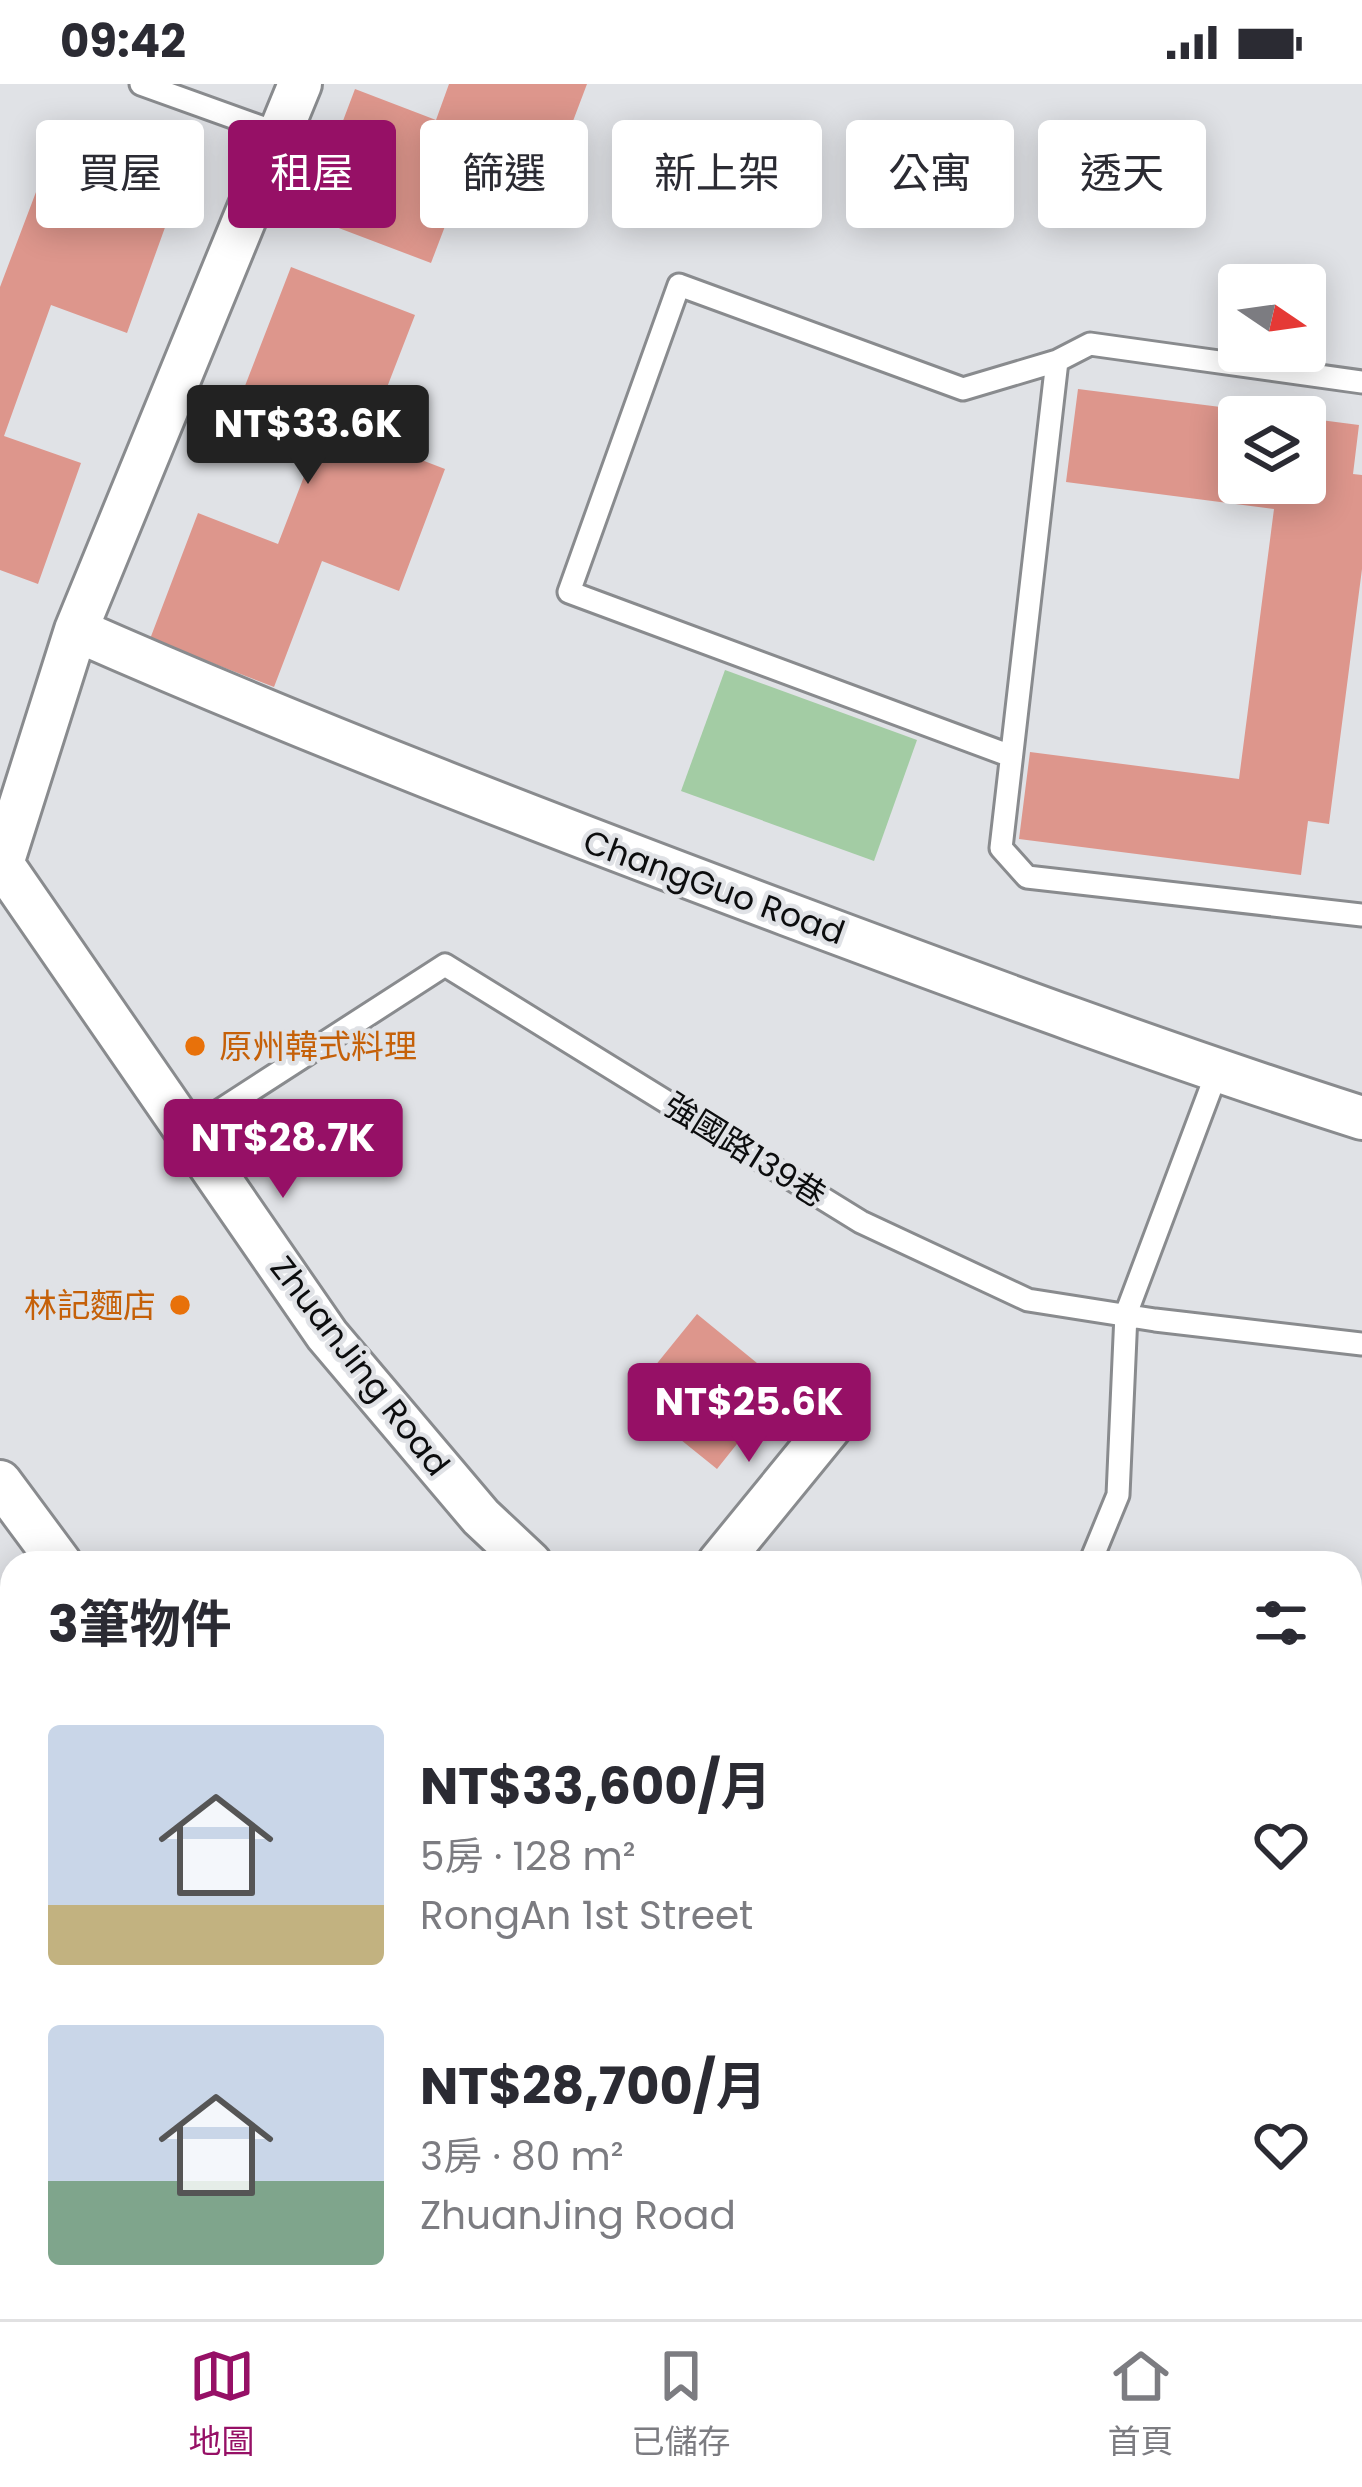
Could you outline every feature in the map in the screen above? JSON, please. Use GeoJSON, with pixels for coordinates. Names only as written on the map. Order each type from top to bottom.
{"type":"FeatureCollection","features":[{"type":"Feature","properties":{"kind":"street"},"geometry":{"type":"LineString","coordinates":[[286,120],[300,84]]}},
{"type":"Feature","properties":{"kind":"street"},"geometry":{"type":"LineString","coordinates":[[1,866],[76,629],[241,228]]}},
{"type":"Feature","properties":{"kind":"street","name":"ChangGuo Road"},"geometry":{"type":"LineString","coordinates":[[76,629],[247,705],[494,805],[1216,1072],[1362,1118]]}},
{"type":"Feature","properties":{"kind":"street","name":"ZhuanJing Road"},"geometry":{"type":"LineString","coordinates":[[1,866],[328,1335],[481,1517],[517,1551]]}},
{"type":"Feature","properties":{"kind":"street"},"geometry":{"type":"LineString","coordinates":[[728,1551],[839,1416]]}},
{"type":"Feature","properties":{"kind":"street"},"geometry":{"type":"LineString","coordinates":[[0,1482],[51,1551]]}},
{"type":"Feature","properties":{"kind":"lane"},"geometry":{"type":"LineString","coordinates":[[141,84],[241,120]]}},
{"type":"Feature","properties":{"kind":"lane"},"geometry":{"type":"LineString","coordinates":[[1011,756],[569,592],[679,285],[963,388],[1057,361],[1090,344],[1362,382]]}},
{"type":"Feature","properties":{"kind":"lane"},"geometry":{"type":"LineString","coordinates":[[1057,361],[1001,848],[1027,877],[1362,915]]}},
{"type":"Feature","properties":{"kind":"lane","name":"強國路139巷"},"geometry":{"type":"LineString","coordinates":[[188,1131],[445,965],[861,1222],[1028,1300],[1362,1344]]}},
{"type":"Feature","properties":{"kind":"lane"},"geometry":{"type":"LineString","coordinates":[[1095,1551],[1118,1495],[1126,1314],[1216,1072]]}},
{"type":"Feature","properties":{"kind":"green space"},"geometry":{"type":"Polygon","coordinates":[[[725,670],[917,740],[874,861],[681,791],[725,670]]]}},
{"type":"Feature","properties":{"kind":"building"},"geometry":{"type":"Polygon","coordinates":[[[449,84],[587,84],[573,120],[436,120],[449,84]]]}},
{"type":"Feature","properties":{"kind":"building"},"geometry":{"type":"Polygon","coordinates":[[[355,89],[436,120],[420,120],[420,228],[444,228],[431,263],[339,228],[396,228],[396,120],[343,120],[355,89]]]}},
{"type":"Feature","properties":{"kind":"building"},"geometry":{"type":"Polygon","coordinates":[[[36,192],[36,228],[165,228],[127,333],[51,305],[4,436],[81,463],[38,584],[0,570],[0,287],[36,192]]]}},
{"type":"Feature","properties":{"kind":"building"},"geometry":{"type":"Polygon","coordinates":[[[291,267],[415,315],[367,439],[445,469],[399,591],[322,561],[274,687],[150,639],[198,513],[278,544],[325,422],[243,391],[291,267]]]}},
{"type":"Feature","properties":{"kind":"building"},"geometry":{"type":"Polygon","coordinates":[[[1078,389],[1218,407],[1218,502],[1066,482],[1078,389]]]}},
{"type":"Feature","properties":{"kind":"building"},"geometry":{"type":"Polygon","coordinates":[[[1326,421],[1359,425],[1353,474],[1362,475],[1362,569],[1329,824],[1308,821],[1301,875],[1019,839],[1030,752],[1239,779],[1274,509],[1235,504],[1326,504],[1326,421]]]}},
{"type":"Feature","properties":{"kind":"building"},"geometry":{"type":"Polygon","coordinates":[[[697,1314],[784,1385],[717,1469],[629,1398],[697,1314]]]}},
{"type":"Feature","properties":{"kind":"place","name":"原州韓式料理"},"geometry":{"type":"Point","coordinates":[195,1046]}},
{"type":"Feature","properties":{"kind":"place","name":"林記麵店"},"geometry":{"type":"Point","coordinates":[180,1305]}}]}
